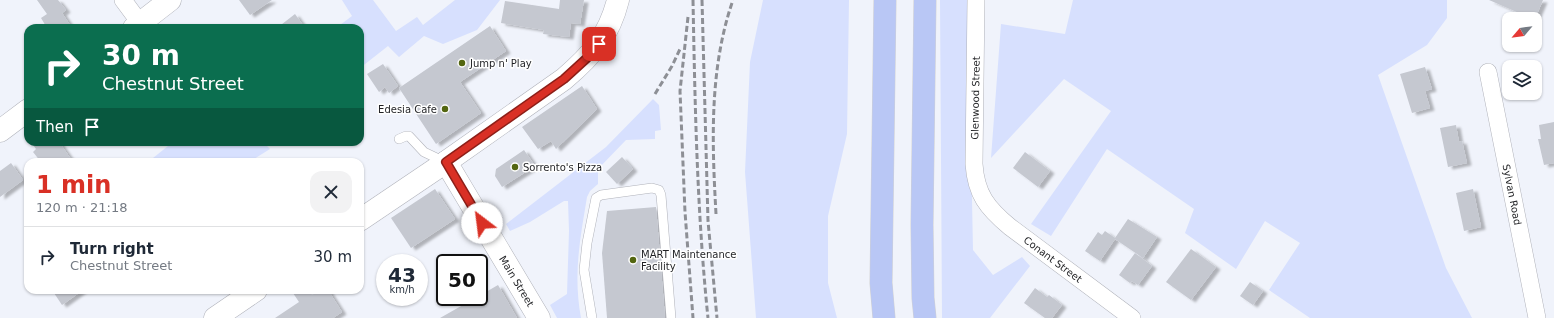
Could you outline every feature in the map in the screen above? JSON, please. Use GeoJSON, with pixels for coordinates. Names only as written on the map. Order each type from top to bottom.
{"type":"FeatureCollection","features":[{"type":"Feature","properties":{"kind":"highway"},"geometry":{"type":"LineString","coordinates":[[884,318],[882,283],[885,0]]}},
{"type":"Feature","properties":{"kind":"highway"},"geometry":{"type":"LineString","coordinates":[[925,0],[922,225],[923,298],[925,318]]}},
{"type":"Feature","properties":{"kind":"main road"},"geometry":{"type":"LineString","coordinates":[[140,24],[170,0]]}},
{"type":"Feature","properties":{"kind":"main road"},"geometry":{"type":"LineString","coordinates":[[364,214],[446,162],[564,79],[587,58],[599,44],[612,21],[618,0]]}},
{"type":"Feature","properties":{"kind":"main road"},"geometry":{"type":"LineString","coordinates":[[0,131],[24,113]]}},
{"type":"Feature","properties":{"kind":"main road","name":"Main Street"},"geometry":{"type":"LineString","coordinates":[[446,162],[539,318]]}},
{"type":"Feature","properties":{"kind":"main road"},"geometry":{"type":"LineString","coordinates":[[215,318],[250,294]]}},
{"type":"Feature","properties":{"kind":"street"},"geometry":{"type":"LineString","coordinates":[[123,0],[136,24]]}},
{"type":"Feature","properties":{"kind":"street","name":"Glenwood Street"},"geometry":{"type":"LineString","coordinates":[[976,0],[974,164],[980,195]]}},
{"type":"Feature","properties":{"kind":"street","name":"Sylvan Road"},"geometry":{"type":"LineString","coordinates":[[1488,72],[1537,318]]}},
{"type":"Feature","properties":{"kind":"street","name":"Conant Street"},"geometry":{"type":"LineString","coordinates":[[980,195],[1001,220],[1129,317]]}},
{"type":"Feature","properties":{"kind":"lane"},"geometry":{"type":"LineString","coordinates":[[399,139],[409,136],[424,152],[446,162]]}},
{"type":"Feature","properties":{"kind":"lane"},"geometry":{"type":"LineString","coordinates":[[592,318],[584,270],[587,243],[596,198],[601,195],[652,188],[659,190],[661,196],[671,318]]}},
{"type":"Feature","properties":{"kind":"shaded area"},"geometry":{"type":"Polygon","coordinates":[[[342,0],[373,0],[396,31],[417,17],[423,25],[455,0],[500,0],[477,30],[443,44],[424,36],[399,57],[388,46],[364,65],[364,24],[341,24],[352,16],[342,0]]]}},
{"type":"Feature","properties":{"kind":"shaded area"},"geometry":{"type":"Polygon","coordinates":[[[763,0],[849,0],[847,134],[828,216],[828,283],[837,318],[756,318],[745,172],[750,62],[763,0]]]}},
{"type":"Feature","properties":{"kind":"shaded area"},"geometry":{"type":"Polygon","coordinates":[[[940,0],[968,0],[973,250],[993,275],[1022,257],[1030,266],[990,318],[942,318],[940,0]]]}},
{"type":"Feature","properties":{"kind":"shaded area"},"geometry":{"type":"Polygon","coordinates":[[[1073,0],[1447,0],[1447,18],[1427,45],[1378,75],[1446,268],[1472,318],[1310,318],[1269,290],[1300,243],[1265,221],[1236,269],[1185,233],[1194,209],[1107,149],[1051,236],[1031,224],[1111,111],[1064,79],[991,158],[1001,24],[1065,34],[1073,0]]]}},
{"type":"Feature","properties":{"kind":"shaded area"},"geometry":{"type":"Polygon","coordinates":[[[653,99],[659,105],[661,130],[655,131],[655,139],[626,140],[598,169],[598,184],[590,191],[587,197],[578,257],[578,287],[581,318],[557,318],[550,305],[567,294],[569,231],[568,201],[564,201],[530,222],[510,231],[506,224],[606,147],[653,99]]]}},
{"type":"Feature","properties":{"kind":"shaded area"},"geometry":{"type":"Polygon","coordinates":[[[168,146],[267,146],[270,149],[255,158],[153,158],[168,146]]]}},
{"type":"Feature","properties":{"kind":"building"},"geometry":{"type":"Polygon","coordinates":[[[37,0],[58,0],[66,10],[62,13],[69,24],[45,24],[41,18],[47,14],[37,0]]]}},
{"type":"Feature","properties":{"kind":"building"},"geometry":{"type":"Polygon","coordinates":[[[239,0],[272,0],[250,15],[239,0]]]}},
{"type":"Feature","properties":{"kind":"building"},"geometry":{"type":"Polygon","coordinates":[[[560,0],[584,0],[580,24],[571,23],[569,37],[543,34],[544,30],[501,23],[505,1],[559,9],[560,0]]]}},
{"type":"Feature","properties":{"kind":"building"},"geometry":{"type":"Polygon","coordinates":[[[1489,0],[1543,0],[1538,12],[1517,12],[1489,0]]]}},
{"type":"Feature","properties":{"kind":"building"},"geometry":{"type":"Polygon","coordinates":[[[295,14],[302,24],[282,24],[295,14]]]}},
{"type":"Feature","properties":{"kind":"building"},"geometry":{"type":"Polygon","coordinates":[[[490,26],[506,51],[460,82],[481,113],[436,144],[399,88],[490,26]]]}},
{"type":"Feature","properties":{"kind":"building"},"geometry":{"type":"Polygon","coordinates":[[[383,64],[398,86],[389,93],[385,87],[379,92],[367,74],[383,64]]]}},
{"type":"Feature","properties":{"kind":"building"},"geometry":{"type":"Polygon","coordinates":[[[1425,67],[1432,89],[1425,91],[1430,108],[1412,113],[1400,74],[1425,67]]]}},
{"type":"Feature","properties":{"kind":"building"},"geometry":{"type":"Polygon","coordinates":[[[582,86],[597,109],[556,149],[551,141],[538,149],[522,127],[582,86]]]}},
{"type":"Feature","properties":{"kind":"building"},"geometry":{"type":"Polygon","coordinates":[[[1554,122],[1554,163],[1544,165],[1538,139],[1541,139],[1539,125],[1554,122]]]}},
{"type":"Feature","properties":{"kind":"building"},"geometry":{"type":"Polygon","coordinates":[[[1456,125],[1459,142],[1462,141],[1467,163],[1448,167],[1440,128],[1456,125]]]}},
{"type":"Feature","properties":{"kind":"building"},"geometry":{"type":"Polygon","coordinates":[[[34,146],[62,146],[70,158],[38,158],[33,152],[36,149],[34,146]]]}},
{"type":"Feature","properties":{"kind":"building","name":"Sorrento's Pizza"},"geometry":{"type":"Polygon","coordinates":[[[524,150],[535,166],[502,187],[495,176],[496,169],[524,150]]]}},
{"type":"Feature","properties":{"kind":"building"},"geometry":{"type":"Polygon","coordinates":[[[1025,152],[1050,171],[1038,187],[1013,168],[1025,152]]]}},
{"type":"Feature","properties":{"kind":"building"},"geometry":{"type":"Polygon","coordinates":[[[622,157],[633,169],[617,184],[606,172],[622,157]]]}},
{"type":"Feature","properties":{"kind":"building"},"geometry":{"type":"Polygon","coordinates":[[[11,163],[23,180],[0,197],[0,171],[11,163]]]}},
{"type":"Feature","properties":{"kind":"building"},"geometry":{"type":"Polygon","coordinates":[[[435,189],[455,219],[411,248],[391,218],[435,189]]]}},
{"type":"Feature","properties":{"kind":"building"},"geometry":{"type":"Polygon","coordinates":[[[1473,189],[1481,227],[1464,231],[1456,193],[1473,189]]]}},
{"type":"Feature","properties":{"kind":"building","name":"MART Maintenance Facility"},"geometry":{"type":"Polygon","coordinates":[[[656,207],[665,318],[607,318],[602,253],[607,211],[656,207]]]}},
{"type":"Feature","properties":{"kind":"building"},"geometry":{"type":"Polygon","coordinates":[[[1128,219],[1157,237],[1143,258],[1115,239],[1100,261],[1085,251],[1098,232],[1102,235],[1105,231],[1115,238],[1128,219]]]}},
{"type":"Feature","properties":{"kind":"building"},"geometry":{"type":"Polygon","coordinates":[[[1191,249],[1216,267],[1191,300],[1166,282],[1191,249]]]}},
{"type":"Feature","properties":{"kind":"building"},"geometry":{"type":"Polygon","coordinates":[[[1135,253],[1152,266],[1138,285],[1132,281],[1130,283],[1119,275],[1135,253]]]}},
{"type":"Feature","properties":{"kind":"building"},"geometry":{"type":"Polygon","coordinates":[[[1250,282],[1263,291],[1253,305],[1240,296],[1250,282]]]}},
{"type":"Feature","properties":{"kind":"building"},"geometry":{"type":"Polygon","coordinates":[[[498,285],[517,318],[440,318],[461,306],[488,306],[488,291],[498,285]]]}},
{"type":"Feature","properties":{"kind":"building"},"geometry":{"type":"Polygon","coordinates":[[[1035,288],[1047,297],[1049,295],[1062,305],[1052,318],[1045,318],[1024,303],[1035,288]]]}},
{"type":"Feature","properties":{"kind":"building"},"geometry":{"type":"Polygon","coordinates":[[[55,294],[77,294],[62,305],[55,294]]]}},
{"type":"Feature","properties":{"kind":"building"},"geometry":{"type":"Polygon","coordinates":[[[294,294],[331,294],[342,312],[333,318],[275,318],[299,302],[294,294]]]}},
{"type":"Feature","properties":{"kind":"railway"},"geometry":{"type":"LineString","coordinates":[[693,0],[699,199],[708,318]]}},
{"type":"Feature","properties":{"kind":"railway"},"geometry":{"type":"LineString","coordinates":[[702,0],[708,221],[717,318]]}},
{"type":"Feature","properties":{"kind":"railway"},"geometry":{"type":"LineString","coordinates":[[716,214],[713,133],[716,79],[725,26],[733,0]]}},
{"type":"Feature","properties":{"kind":"railway"},"geometry":{"type":"LineString","coordinates":[[688,17],[680,91],[685,212],[693,318]]}},
{"type":"Feature","properties":{"kind":"railway"},"geometry":{"type":"LineString","coordinates":[[655,94],[672,66],[681,47]]}},
{"type":"Feature","properties":{"kind":"place","name":"Jump n' Play"},"geometry":{"type":"Point","coordinates":[462,63]}},
{"type":"Feature","properties":{"kind":"place","name":"Edesia Cafe"},"geometry":{"type":"Point","coordinates":[445,109]}},
{"type":"Feature","properties":{"kind":"place","name":"Sorrento's Pizza"},"geometry":{"type":"Point","coordinates":[515,167]}},
{"type":"Feature","properties":{"kind":"place","name":"MART Maintenance Facility"},"geometry":{"type":"Point","coordinates":[633,260]}},
{"type":"Feature","properties":{"kind":"route"},"geometry":{"type":"LineString","coordinates":[[482,223],[446,162],[564,79],[587,58],[599,44]]}}]}
